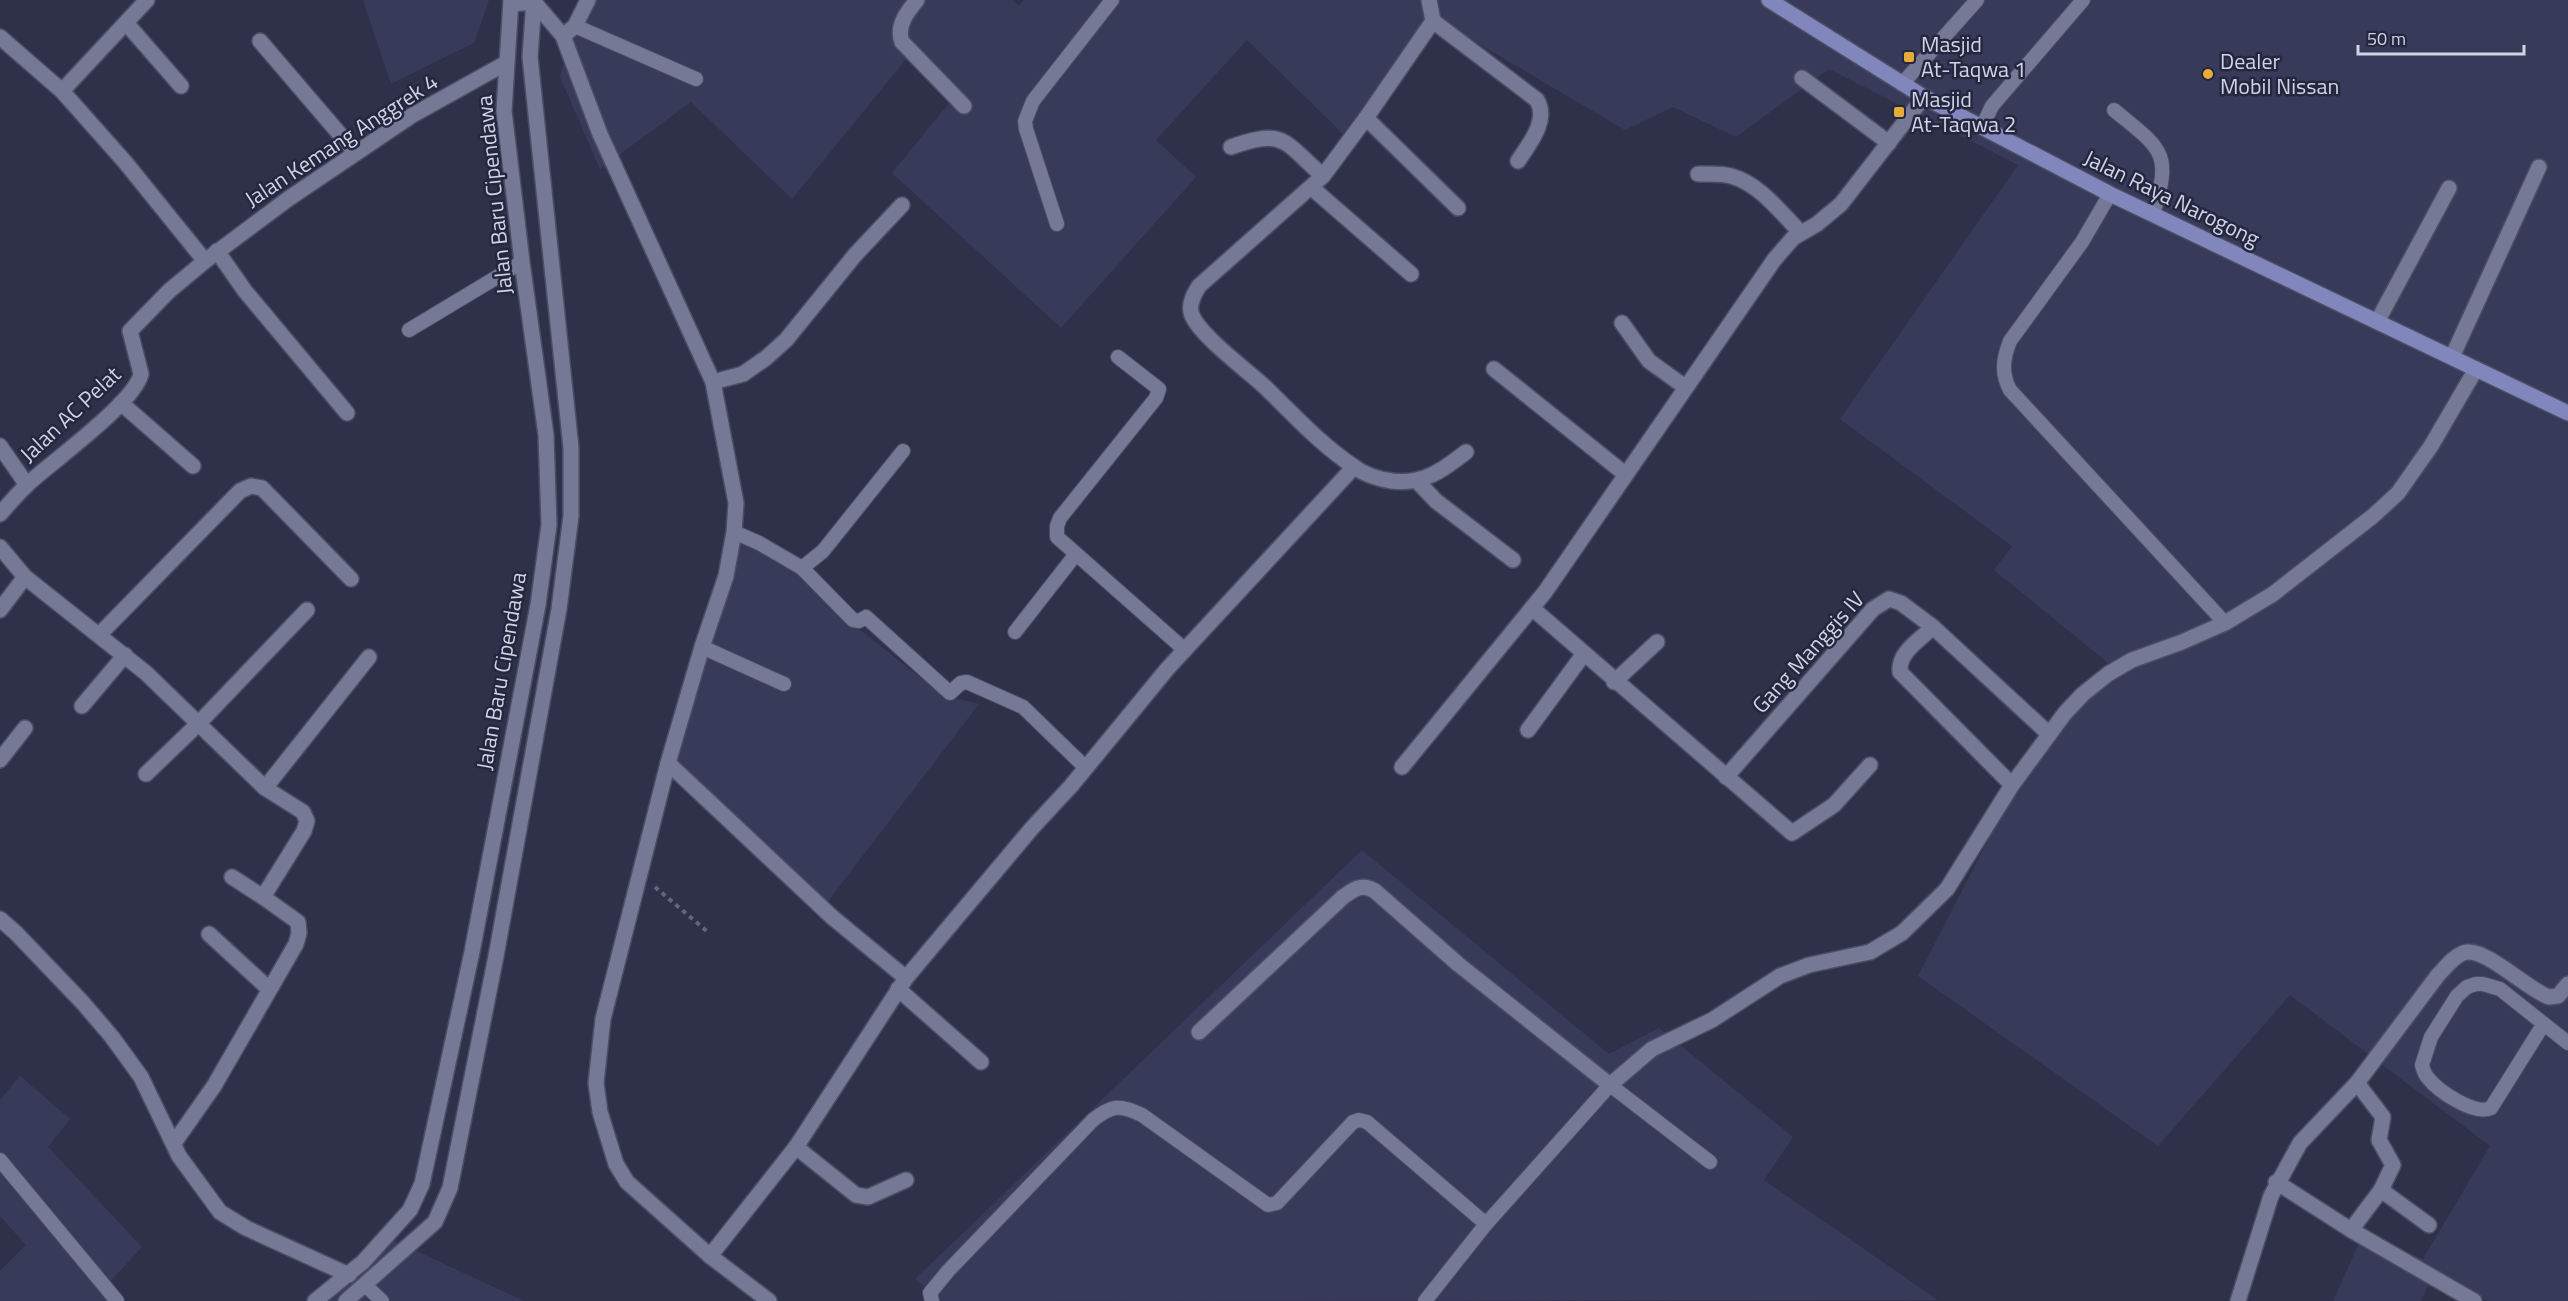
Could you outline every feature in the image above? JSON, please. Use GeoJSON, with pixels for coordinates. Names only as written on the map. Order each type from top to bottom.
{"type":"FeatureCollection","features":[{"type":"Feature","properties":{"kind":"main road","name":"Jalan Raya Narogong"},"geometry":{"type":"LineString","coordinates":[[1769,0],[1924,97],[2110,194],[2568,413]]}},
{"type":"Feature","properties":{"kind":"street"},"geometry":{"type":"LineString","coordinates":[[62,91],[147,0]]}},
{"type":"Feature","properties":{"kind":"street"},"geometry":{"type":"LineString","coordinates":[[563,36],[575,26],[588,0]]}},
{"type":"Feature","properties":{"kind":"street"},"geometry":{"type":"LineString","coordinates":[[917,0],[902,21],[900,36],[902,42],[964,106]]}},
{"type":"Feature","properties":{"kind":"street"},"geometry":{"type":"LineString","coordinates":[[1429,0],[1433,21],[1537,100],[1542,110],[1539,125],[1518,161]]}},
{"type":"Feature","properties":{"kind":"street"},"geometry":{"type":"LineString","coordinates":[[511,2],[534,1],[563,36],[600,134],[713,382],[736,503],[734,532],[726,576],[702,647],[668,763],[603,1019],[596,1083],[600,1112],[616,1164],[627,1182],[710,1256],[769,1301]]}},
{"type":"Feature","properties":{"kind":"street","name":"Jalan Baru Cipendawa"},"geometry":{"type":"LineString","coordinates":[[346,1301],[435,1222],[450,1188],[496,956],[558,609],[571,516],[571,448],[530,57],[534,1]]}},
{"type":"Feature","properties":{"kind":"street","name":"Jalan Baru Cipendawa"},"geometry":{"type":"LineString","coordinates":[[315,1301],[363,1262],[410,1210],[422,1184],[472,952],[538,605],[549,525],[546,435],[504,111],[511,2]]}},
{"type":"Feature","properties":{"kind":"street"},"geometry":{"type":"LineString","coordinates":[[1433,21],[1323,176],[1199,286],[1192,299],[1191,312],[1205,334],[1266,388],[1293,416],[1354,468],[1390,481],[1417,481],[1438,473],[1466,452]]}},
{"type":"Feature","properties":{"kind":"street"},"geometry":{"type":"LineString","coordinates":[[127,24],[181,86]]}},
{"type":"Feature","properties":{"kind":"street"},"geometry":{"type":"LineString","coordinates":[[0,37],[62,91],[125,162],[205,261]]}},
{"type":"Feature","properties":{"kind":"street"},"geometry":{"type":"LineString","coordinates":[[260,41],[355,152]]}},
{"type":"Feature","properties":{"kind":"street","name":"Jalan Kemang Anggrek 4"},"geometry":{"type":"LineString","coordinates":[[205,261],[355,152],[411,116],[506,63]]}},
{"type":"Feature","properties":{"kind":"street"},"geometry":{"type":"LineString","coordinates":[[1802,78],[1889,143]]}},
{"type":"Feature","properties":{"kind":"street"},"geometry":{"type":"LineString","coordinates":[[1402,767],[1532,609],[1595,522],[1625,474],[1774,260],[1785,246],[1841,204],[1924,97]]}},
{"type":"Feature","properties":{"kind":"street"},"geometry":{"type":"LineString","coordinates":[[1366,118],[1458,208]]}},
{"type":"Feature","properties":{"kind":"street"},"geometry":{"type":"LineString","coordinates":[[1231,147],[1262,137],[1277,138],[1323,176]]}},
{"type":"Feature","properties":{"kind":"street"},"geometry":{"type":"LineString","coordinates":[[2452,357],[2539,167]]}},
{"type":"Feature","properties":{"kind":"street"},"geometry":{"type":"LineString","coordinates":[[1698,174],[1730,175],[1749,185],[1760,192],[1801,233]]}},
{"type":"Feature","properties":{"kind":"street"},"geometry":{"type":"LineString","coordinates":[[1312,188],[1411,274]]}},
{"type":"Feature","properties":{"kind":"street"},"geometry":{"type":"LineString","coordinates":[[2377,322],[2450,188]]}},
{"type":"Feature","properties":{"kind":"street"},"geometry":{"type":"LineString","coordinates":[[713,382],[743,374],[786,340],[855,255],[902,205]]}},
{"type":"Feature","properties":{"kind":"street"},"geometry":{"type":"LineString","coordinates":[[217,251],[245,291],[347,413]]}},
{"type":"Feature","properties":{"kind":"street","name":"Jalan AC Pelat"},"geometry":{"type":"LineString","coordinates":[[0,514],[27,485],[121,403],[140,379],[141,374],[130,331],[169,291],[205,261]]}},
{"type":"Feature","properties":{"kind":"street"},"geometry":{"type":"LineString","coordinates":[[1622,323],[1649,361],[1685,387]]}},
{"type":"Feature","properties":{"kind":"street"},"geometry":{"type":"LineString","coordinates":[[1494,369],[1625,474]]}},
{"type":"Feature","properties":{"kind":"street"},"geometry":{"type":"LineString","coordinates":[[1199,1032],[1343,897],[1356,888],[1367,886],[1458,964],[1610,1085],[1652,1049],[1712,1020],[1780,976],[1809,965],[1870,952],[1902,933],[1947,889],[2012,785],[2049,734],[2083,694],[2108,674],[2132,660],[2225,623],[2309,568],[2398,493],[2431,446],[2476,369]]}},
{"type":"Feature","properties":{"kind":"street"},"geometry":{"type":"LineString","coordinates":[[121,403],[193,466]]}},
{"type":"Feature","properties":{"kind":"street"},"geometry":{"type":"LineString","coordinates":[[0,446],[27,485]]}},
{"type":"Feature","properties":{"kind":"street"},"geometry":{"type":"LineString","coordinates":[[710,1256],[796,1148],[902,983],[1185,650],[1354,468]]}},
{"type":"Feature","properties":{"kind":"street"},"geometry":{"type":"LineString","coordinates":[[1417,481],[1461,521],[1514,560]]}},
{"type":"Feature","properties":{"kind":"street"},"geometry":{"type":"LineString","coordinates":[[99,635],[240,491],[251,486],[262,488],[351,579]]}},
{"type":"Feature","properties":{"kind":"street"},"geometry":{"type":"LineString","coordinates":[[0,547],[25,577],[146,673],[265,788],[303,812],[307,821],[304,831],[263,897]]}},
{"type":"Feature","properties":{"kind":"street"},"geometry":{"type":"LineString","coordinates":[[0,610],[25,577]]}},
{"type":"Feature","properties":{"kind":"street","name":"Gang Manggis IV"},"geometry":{"type":"LineString","coordinates":[[1726,777],[1873,609],[1889,599],[1901,603],[1933,627],[2049,734]]}},
{"type":"Feature","properties":{"kind":"street"},"geometry":{"type":"LineString","coordinates":[[538,605],[558,609]]}},
{"type":"Feature","properties":{"kind":"street"},"geometry":{"type":"LineString","coordinates":[[1532,609],[1792,833],[1834,806],[1870,765]]}},
{"type":"Feature","properties":{"kind":"street"},"geometry":{"type":"LineString","coordinates":[[146,774],[198,724],[308,610]]}},
{"type":"Feature","properties":{"kind":"street"},"geometry":{"type":"LineString","coordinates":[[1933,627],[1903,655],[1899,664],[1902,676],[2012,785]]}},
{"type":"Feature","properties":{"kind":"street"},"geometry":{"type":"LineString","coordinates":[[1614,682],[1657,642]]}},
{"type":"Feature","properties":{"kind":"street"},"geometry":{"type":"LineString","coordinates":[[1528,730],[1584,655]]}},
{"type":"Feature","properties":{"kind":"street"},"geometry":{"type":"LineString","coordinates":[[82,706],[125,656]]}},
{"type":"Feature","properties":{"kind":"street"},"geometry":{"type":"LineString","coordinates":[[265,788],[369,657]]}},
{"type":"Feature","properties":{"kind":"street"},"geometry":{"type":"LineString","coordinates":[[0,760],[25,728]]}},
{"type":"Feature","properties":{"kind":"street"},"geometry":{"type":"LineString","coordinates":[[668,763],[902,983],[981,1062]]}},
{"type":"Feature","properties":{"kind":"street"},"geometry":{"type":"LineString","coordinates":[[174,1143],[214,1086],[296,944],[299,933],[298,922],[232,877]]}},
{"type":"Feature","properties":{"kind":"street"},"geometry":{"type":"LineString","coordinates":[[0,919],[76,995],[112,1037],[141,1077],[179,1156],[220,1212],[246,1228],[349,1275]]}},
{"type":"Feature","properties":{"kind":"street"},"geometry":{"type":"LineString","coordinates":[[209,933],[269,988]]}},
{"type":"Feature","properties":{"kind":"street"},"geometry":{"type":"LineString","coordinates":[[2238,1301],[2276,1182],[2300,1143],[2356,1083],[2439,975],[2467,951],[2481,954],[2549,997],[2558,996],[2568,984]]}},
{"type":"Feature","properties":{"kind":"street"},"geometry":{"type":"LineString","coordinates":[[472,952],[496,956]]}},
{"type":"Feature","properties":{"kind":"street"},"geometry":{"type":"LineString","coordinates":[[2351,1230],[2381,1190],[2393,1165],[2379,1140],[2383,1117],[2356,1083]]}},
{"type":"Feature","properties":{"kind":"street"},"geometry":{"type":"LineString","coordinates":[[796,1148],[861,1197],[868,1197],[906,1180]]}},
{"type":"Feature","properties":{"kind":"street"},"geometry":{"type":"LineString","coordinates":[[2276,1182],[2351,1230],[2474,1301]]}},
{"type":"Feature","properties":{"kind":"street"},"geometry":{"type":"LineString","coordinates":[[2381,1190],[2429,1225]]}},
{"type":"Feature","properties":{"kind":"lane"},"geometry":{"type":"LineString","coordinates":[[1057,224],[1025,121],[1033,101],[1112,0]]}},
{"type":"Feature","properties":{"kind":"lane"},"geometry":{"type":"LineString","coordinates":[[1902,84],[1977,0]]}},
{"type":"Feature","properties":{"kind":"lane"},"geometry":{"type":"LineString","coordinates":[[1982,127],[1992,106],[2083,0]]}},
{"type":"Feature","properties":{"kind":"lane"},"geometry":{"type":"LineString","coordinates":[[575,26],[696,79]]}},
{"type":"Feature","properties":{"kind":"lane"},"geometry":{"type":"LineString","coordinates":[[2114,110],[2154,142],[2160,151],[2163,165],[2162,186],[2153,214]]}},
{"type":"Feature","properties":{"kind":"lane"},"geometry":{"type":"LineString","coordinates":[[2110,194],[2082,242],[2010,341],[2005,354],[2005,379],[2010,390],[2225,623]]}},
{"type":"Feature","properties":{"kind":"lane"},"geometry":{"type":"LineString","coordinates":[[409,330],[522,262]]}},
{"type":"Feature","properties":{"kind":"lane"},"geometry":{"type":"LineString","coordinates":[[1118,357],[1158,389],[1156,398],[1060,518],[1057,525],[1057,537],[1185,650]]}},
{"type":"Feature","properties":{"kind":"lane"},"geometry":{"type":"LineString","coordinates":[[802,568],[823,551],[903,451]]}},
{"type":"Feature","properties":{"kind":"lane"},"geometry":{"type":"LineString","coordinates":[[734,532],[759,543],[802,568],[853,620],[860,621],[866,617],[950,693],[961,683],[967,682],[1023,707],[1085,767]]}},
{"type":"Feature","properties":{"kind":"lane"},"geometry":{"type":"LineString","coordinates":[[1015,632],[1076,554]]}},
{"type":"Feature","properties":{"kind":"lane"},"geometry":{"type":"LineString","coordinates":[[702,647],[784,684]]}},
{"type":"Feature","properties":{"kind":"lane"},"geometry":{"type":"LineString","coordinates":[[2543,1025],[2491,1108],[2486,1110],[2474,1109],[2458,1101],[2428,1079],[2422,1065],[2431,1037],[2457,996],[2466,987],[2476,984],[2500,989],[2568,1043]]}},
{"type":"Feature","properties":{"kind":"lane"},"geometry":{"type":"LineString","coordinates":[[1425,1301],[1486,1224],[1610,1085],[1710,1162]]}},
{"type":"Feature","properties":{"kind":"lane"},"geometry":{"type":"LineString","coordinates":[[932,1301],[930,1293],[948,1270],[1093,1120],[1114,1107],[1129,1108],[1142,1115],[1268,1205],[1277,1203],[1353,1122],[1359,1120],[1367,1122],[1486,1224]]}},
{"type":"Feature","properties":{"kind":"lane"},"geometry":{"type":"LineString","coordinates":[[0,1160],[117,1301]]}},
{"type":"Feature","properties":{"kind":"lane"},"geometry":{"type":"LineString","coordinates":[[365,1285],[382,1301]]}},
{"type":"Feature","properties":{"kind":"path"},"geometry":{"type":"LineString","coordinates":[[641,874],[709,933]]}},
{"type":"Feature","properties":{"kind":"shaded area"},"geometry":{"type":"Polygon","coordinates":[[[363,0],[489,0],[474,43],[391,84],[363,0]]]}},
{"type":"Feature","properties":{"kind":"shaded area"},"geometry":{"type":"Polygon","coordinates":[[[579,0],[1012,0],[1019,6],[1024,0],[2568,0],[2568,1301],[2487,1301],[2436,1270],[2421,1301],[2333,1301],[2363,1234],[2423,1259],[2490,1146],[2290,995],[2158,1146],[1918,976],[2050,720],[2108,663],[1994,570],[2012,546],[1840,419],[2018,165],[1829,69],[1736,137],[1673,107],[1625,130],[1430,15],[1343,134],[1247,40],[1156,140],[1196,177],[1061,328],[892,173],[959,91],[916,47],[792,199],[691,102],[600,169],[560,77],[579,0]]]}},
{"type":"Feature","properties":{"kind":"shaded area"},"geometry":{"type":"Polygon","coordinates":[[[734,537],[795,569],[844,617],[942,695],[979,704],[825,905],[665,755],[734,537]]]}},
{"type":"Feature","properties":{"kind":"shaded area"},"geometry":{"type":"Polygon","coordinates":[[[1362,850],[1609,1054],[1659,1028],[1793,1137],[1764,1180],[1938,1300],[941,1301],[915,1279],[1362,850]]]}},
{"type":"Feature","properties":{"kind":"shaded area"},"geometry":{"type":"Polygon","coordinates":[[[20,1076],[70,1119],[48,1147],[142,1247],[107,1285],[120,1301],[0,1301],[0,1271],[26,1245],[0,1216],[0,1100],[20,1076]]]}},
{"type":"Feature","properties":{"kind":"shaded area"},"geometry":{"type":"Polygon","coordinates":[[[384,1236],[524,1301],[309,1301],[384,1236]]]}},
{"type":"Feature","properties":{"kind":"place","name":"Masjid At-Taqwa 1"},"geometry":{"type":"Point","coordinates":[1909,57]}},
{"type":"Feature","properties":{"kind":"place","name":"Dealer Mobil Nissan"},"geometry":{"type":"Point","coordinates":[2208,74]}},
{"type":"Feature","properties":{"kind":"place","name":"Masjid At-Taqwa 2"},"geometry":{"type":"Point","coordinates":[1899,112]}}]}
